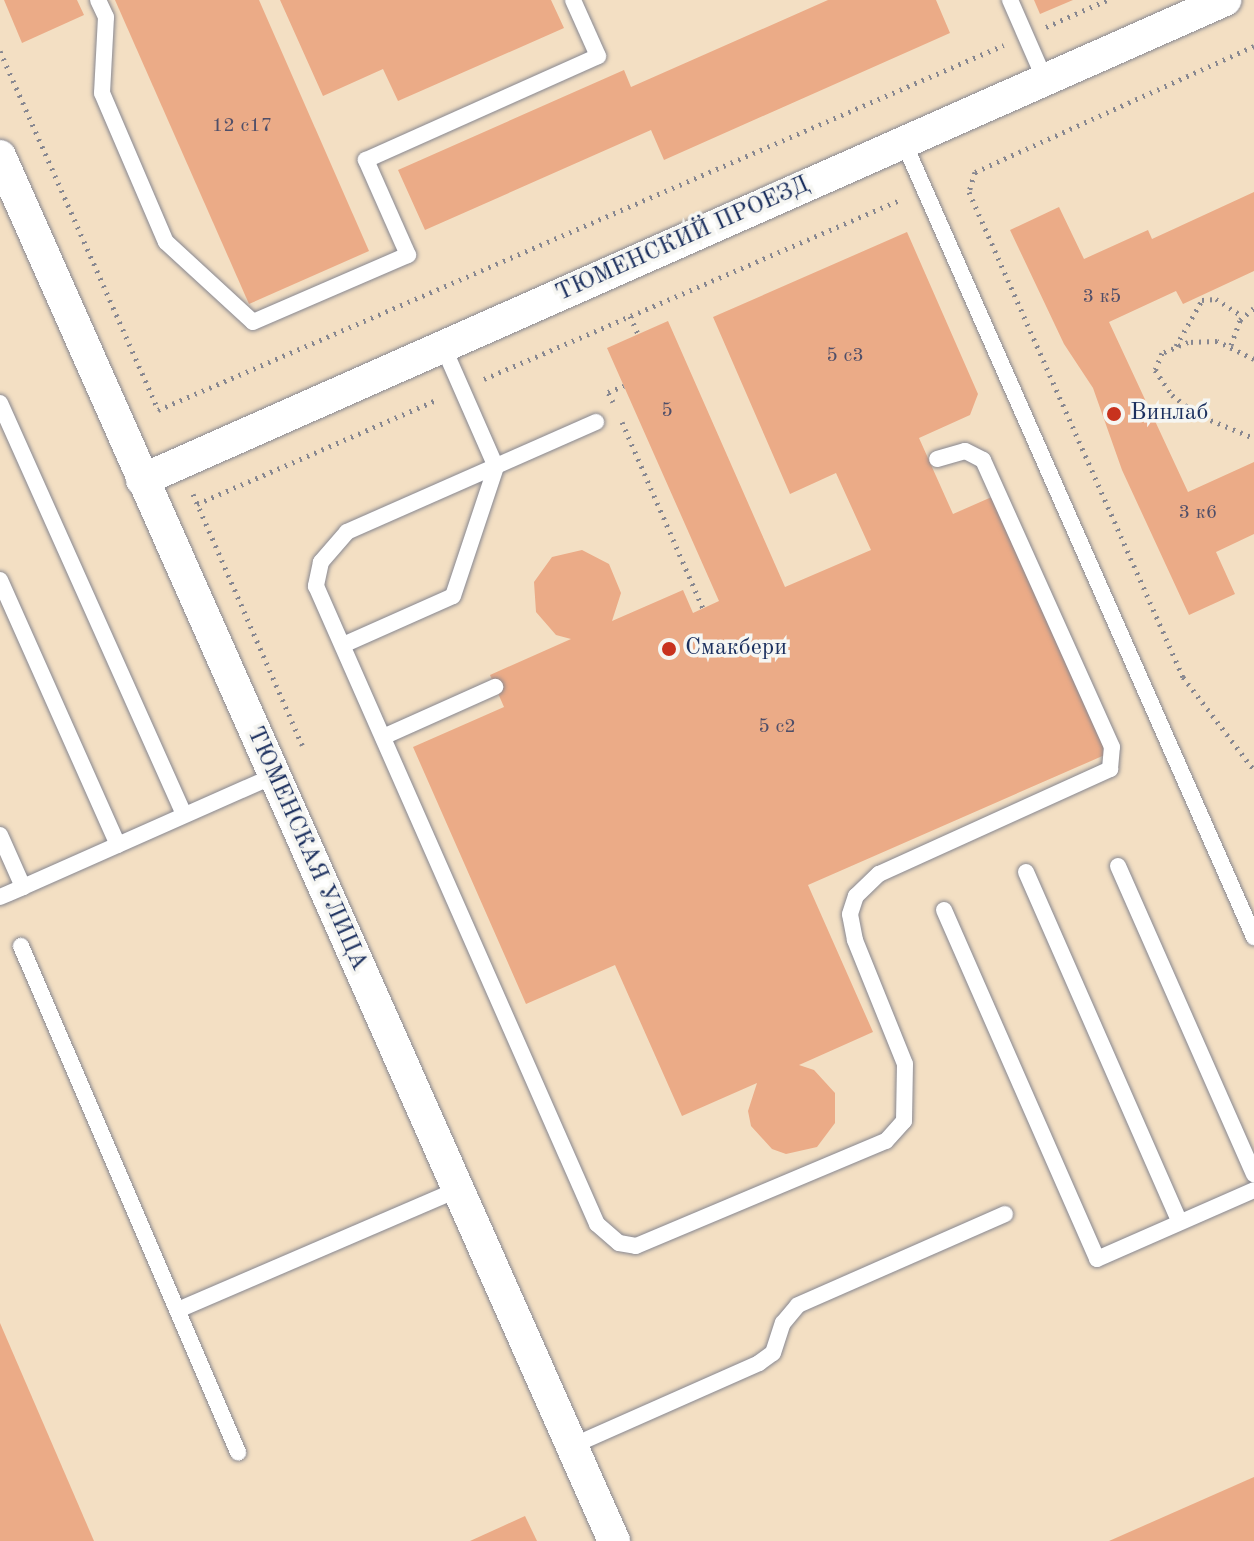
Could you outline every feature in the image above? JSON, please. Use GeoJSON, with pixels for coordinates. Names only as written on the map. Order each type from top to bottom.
{"type":"FeatureCollection","features":[{"type":"Feature","properties":{"kind":"street","name":"ТЮМЕНСКИЙ ПРОЕЗД"},"geometry":{"type":"LineString","coordinates":[[142,480],[1225,0]]}},
{"type":"Feature","properties":{"kind":"street","name":"ТЮМЕНСКАЯ УЛИЦА"},"geometry":{"type":"LineString","coordinates":[[0,156],[614,1541]]}},
{"type":"Feature","properties":{"kind":"lane"},"geometry":{"type":"LineString","coordinates":[[98,0],[106,17],[102,93],[166,242],[253,322],[408,255],[366,160],[598,56],[573,0]]}},
{"type":"Feature","properties":{"kind":"lane"},"geometry":{"type":"LineString","coordinates":[[1010,0],[1045,80]]}},
{"type":"Feature","properties":{"kind":"lane"},"geometry":{"type":"LineString","coordinates":[[904,143],[1254,937]]}},
{"type":"Feature","properties":{"kind":"lane"},"geometry":{"type":"LineString","coordinates":[[343,645],[453,596],[496,467],[443,346]]}},
{"type":"Feature","properties":{"kind":"lane"},"geometry":{"type":"LineString","coordinates":[[0,403],[184,815]]}},
{"type":"Feature","properties":{"kind":"lane"},"geometry":{"type":"LineString","coordinates":[[596,422],[347,532],[331,545],[316,586],[597,1224],[609,1237],[636,1246],[658,1241],[886,1141],[904,1121],[905,1064],[855,940],[850,914],[856,896],[879,874],[1100,777],[1115,758],[983,460],[965,451],[937,459]]}},
{"type":"Feature","properties":{"kind":"lane"},"geometry":{"type":"LineString","coordinates":[[0,580],[118,845]]}},
{"type":"Feature","properties":{"kind":"lane"},"geometry":{"type":"LineString","coordinates":[[383,737],[495,687]]}},
{"type":"Feature","properties":{"kind":"lane"},"geometry":{"type":"LineString","coordinates":[[0,897],[273,776]]}},
{"type":"Feature","properties":{"kind":"lane"},"geometry":{"type":"LineString","coordinates":[[0,835],[23,887]]}},
{"type":"Feature","properties":{"kind":"lane"},"geometry":{"type":"LineString","coordinates":[[1118,866],[1254,1174]]}},
{"type":"Feature","properties":{"kind":"lane"},"geometry":{"type":"LineString","coordinates":[[1026,872],[1180,1222]]}},
{"type":"Feature","properties":{"kind":"lane"},"geometry":{"type":"LineString","coordinates":[[944,910],[1097,1259],[1254,1190]]}},
{"type":"Feature","properties":{"kind":"lane"},"geometry":{"type":"LineString","coordinates":[[21,946],[238,1452]]}},
{"type":"Feature","properties":{"kind":"lane"},"geometry":{"type":"LineString","coordinates":[[178,1310],[457,1190]]}},
{"type":"Feature","properties":{"kind":"lane"},"geometry":{"type":"LineString","coordinates":[[572,1446],[759,1363],[773,1353],[783,1323],[798,1305],[1005,1214]]}},
{"type":"Feature","properties":{"kind":"path"},"geometry":{"type":"LineString","coordinates":[[0,51],[158,410],[1107,0]]}},
{"type":"Feature","properties":{"kind":"path"},"geometry":{"type":"LineString","coordinates":[[1254,46],[975,172],[969,192],[1183,677],[1254,770]]}},
{"type":"Feature","properties":{"kind":"path"},"geometry":{"type":"LineString","coordinates":[[197,504],[906,197],[912,210]]}},
{"type":"Feature","properties":{"kind":"path"},"geometry":{"type":"LineString","coordinates":[[1242,316],[1216,299],[1202,300],[1175,347],[1156,362],[1162,385],[1196,414],[1254,438]]}},
{"type":"Feature","properties":{"kind":"path"},"geometry":{"type":"LineString","coordinates":[[1231,345],[1242,316],[1254,308]]}},
{"type":"Feature","properties":{"kind":"path"},"geometry":{"type":"LineString","coordinates":[[630,316],[638,334]]}},
{"type":"Feature","properties":{"kind":"path"},"geometry":{"type":"LineString","coordinates":[[1175,347],[1217,341],[1231,345],[1254,359]]}},
{"type":"Feature","properties":{"kind":"path"},"geometry":{"type":"LineString","coordinates":[[624,386],[608,392],[703,608]]}},
{"type":"Feature","properties":{"kind":"building"},"geometry":{"type":"Polygon","coordinates":[[[4,0],[77,0],[84,15],[22,43],[4,0]]]}},
{"type":"Feature","properties":{"kind":"building"},"geometry":{"type":"Polygon","coordinates":[[[115,0],[259,0],[369,251],[249,304],[115,0]]]}},
{"type":"Feature","properties":{"kind":"building"},"geometry":{"type":"Polygon","coordinates":[[[280,0],[551,0],[564,28],[398,101],[383,69],[323,96],[280,0]]]}},
{"type":"Feature","properties":{"kind":"building"},"geometry":{"type":"Polygon","coordinates":[[[828,0],[936,0],[950,33],[664,160],[651,130],[425,230],[398,170],[624,70],[631,87],[828,0]]]}},
{"type":"Feature","properties":{"kind":"building"},"geometry":{"type":"Polygon","coordinates":[[[1034,0],[1073,0],[1040,14],[1034,0]]]}},
{"type":"Feature","properties":{"kind":"building"},"geometry":{"type":"Polygon","coordinates":[[[1254,192],[1254,271],[1183,304],[1176,291],[1109,322],[1188,492],[1254,462],[1254,534],[1216,552],[1235,594],[1189,615],[1122,470],[1093,388],[1064,344],[1010,230],[1059,207],[1084,259],[1148,230],[1152,239],[1254,192]]]}},
{"type":"Feature","properties":{"kind":"building"},"geometry":{"type":"Polygon","coordinates":[[[907,232],[978,394],[970,415],[919,438],[953,514],[994,496],[1107,754],[808,885],[873,1032],[799,1065],[814,1070],[835,1093],[835,1123],[817,1147],[786,1154],[772,1149],[751,1126],[748,1111],[757,1083],[682,1116],[615,965],[526,1004],[413,747],[504,707],[490,675],[571,639],[556,635],[536,612],[534,582],[552,557],[582,550],[609,564],[621,593],[612,621],[683,590],[693,613],[719,601],[607,348],[668,321],[785,587],[871,550],[836,473],[790,494],[713,317],[907,232]]]}},
{"type":"Feature","properties":{"kind":"building"},"geometry":{"type":"Polygon","coordinates":[[[0,1323],[94,1541],[0,1541],[0,1323]]]}},
{"type":"Feature","properties":{"kind":"building"},"geometry":{"type":"Polygon","coordinates":[[[1254,1477],[1254,1541],[1109,1541],[1254,1477]]]}},
{"type":"Feature","properties":{"kind":"building"},"geometry":{"type":"Polygon","coordinates":[[[525,1516],[537,1541],[470,1541],[525,1516]]]}},
{"type":"Feature","properties":{"kind":"place","name":"Винлаб"},"geometry":{"type":"Point","coordinates":[1114,414]}},
{"type":"Feature","properties":{"kind":"place","name":"Смакбери"},"geometry":{"type":"Point","coordinates":[669,649]}}]}
